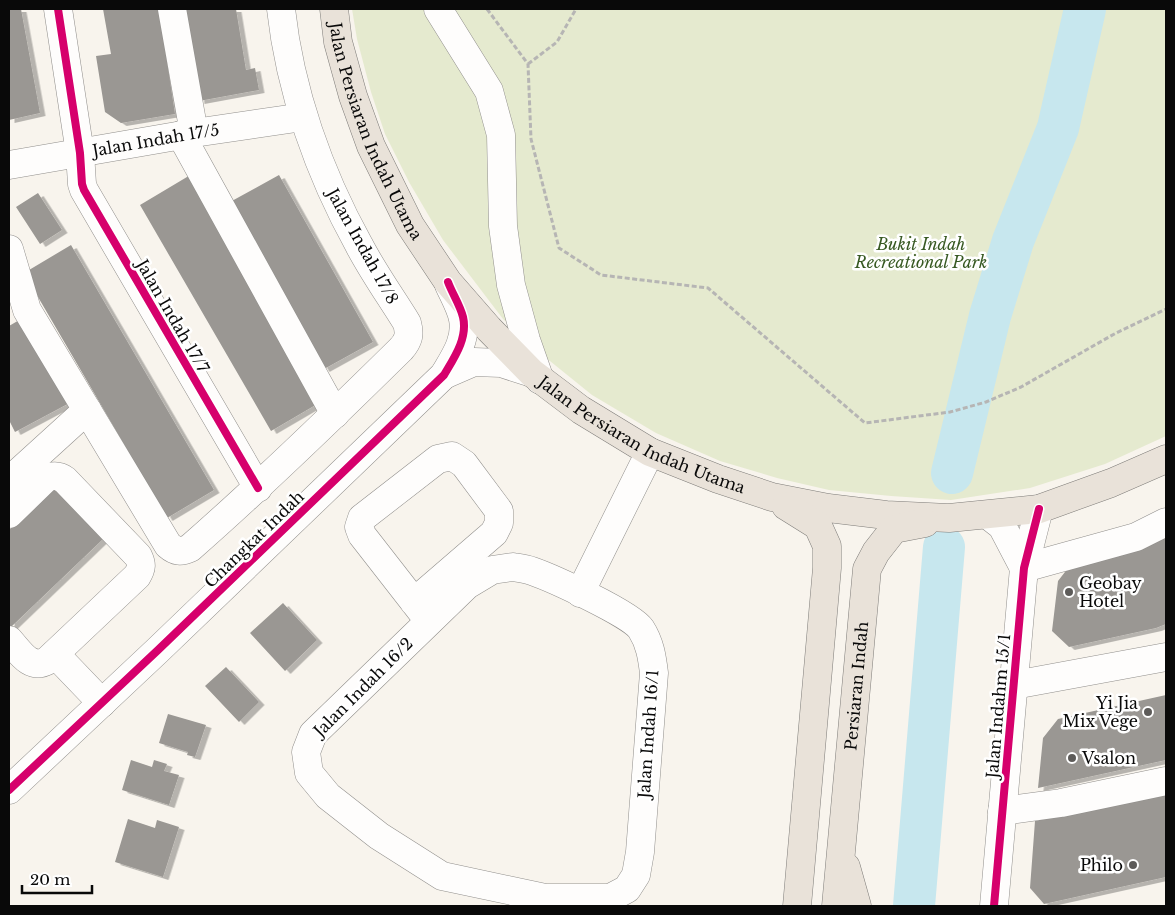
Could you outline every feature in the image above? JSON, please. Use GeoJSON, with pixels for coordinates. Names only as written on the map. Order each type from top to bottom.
{"type":"FeatureCollection","features":[{"type":"Feature","properties":{"kind":"main road","name":"Jalan Persiaran Indah Utama"},"geometry":{"type":"LineString","coordinates":[[334,9],[338,42],[353,96],[371,146],[410,225],[448,282],[489,330],[536,377],[581,410],[650,452],[718,480],[772,497],[828,508],[949,518],[1039,509],[1111,483],[1166,459]]}},
{"type":"Feature","properties":{"kind":"main road"},"geometry":{"type":"LineString","coordinates":[[772,497],[818,526],[827,546],[827,568],[797,906]]}},
{"type":"Feature","properties":{"kind":"main road","name":"Persiaran Indah"},"geometry":{"type":"LineString","coordinates":[[836,906],[840,846],[867,569],[876,552],[894,529],[949,518]]}},
{"type":"Feature","properties":{"kind":"main road"},"geometry":{"type":"LineString","coordinates":[[840,846],[857,906]]}},
{"type":"Feature","properties":{"kind":"street","name":"Jalan Indah 17/7"},"geometry":{"type":"LineString","coordinates":[[58,9],[84,190],[258,488]]}},
{"type":"Feature","properties":{"kind":"street"},"geometry":{"type":"LineString","coordinates":[[9,249],[27,310],[168,545],[174,551],[182,552],[190,548],[258,488],[335,414],[187,134],[172,9]]}},
{"type":"Feature","properties":{"kind":"street","name":"Jalan Indah 17/8"},"geometry":{"type":"LineString","coordinates":[[281,9],[283,28],[303,117],[328,183],[359,246],[407,323],[409,330],[409,337],[402,349],[335,414]]}},
{"type":"Feature","properties":{"kind":"street"},"geometry":{"type":"LineString","coordinates":[[438,9],[489,90],[501,134],[503,226],[511,285],[536,377]]}},
{"type":"Feature","properties":{"kind":"street","name":"Jalan Indah 17/5"},"geometry":{"type":"LineString","coordinates":[[9,165],[187,134],[303,117]]}},
{"type":"Feature","properties":{"kind":"street","name":"Changkat Indah"},"geometry":{"type":"LineString","coordinates":[[9,790],[444,375],[458,351],[463,336],[463,318],[448,282]]}},
{"type":"Feature","properties":{"kind":"street","name":"Changkat Indah"},"geometry":{"type":"LineString","coordinates":[[444,375],[474,362],[501,363],[536,377]]}},
{"type":"Feature","properties":{"kind":"street"},"geometry":{"type":"LineString","coordinates":[[9,481],[87,410]]}},
{"type":"Feature","properties":{"kind":"street"},"geometry":{"type":"LineString","coordinates":[[580,593],[650,452]]}},
{"type":"Feature","properties":{"kind":"street"},"geometry":{"type":"LineString","coordinates":[[452,456],[464,464],[499,511],[499,523],[494,533],[421,612],[362,535],[359,527],[362,518],[438,459],[452,456]]}},
{"type":"Feature","properties":{"kind":"street"},"geometry":{"type":"LineString","coordinates":[[9,514],[45,479],[52,475],[59,476],[138,556],[141,563],[141,570],[137,576],[55,654],[41,664],[34,664],[28,660],[9,640]]}},
{"type":"Feature","properties":{"kind":"street","name":"Jalan Indahm 15/1"},"geometry":{"type":"LineString","coordinates":[[994,906],[1024,568],[1039,509]]}},
{"type":"Feature","properties":{"kind":"street"},"geometry":{"type":"LineString","coordinates":[[988,515],[1002,526],[1024,568],[1136,537],[1166,522]]}},
{"type":"Feature","properties":{"kind":"street","name":"Jalan Indah 16/2"},"geometry":{"type":"LineString","coordinates":[[580,593],[530,570],[513,567],[492,570],[421,612],[313,734],[306,752],[309,773],[328,796],[379,836],[442,876],[545,898],[610,898],[627,889],[636,875],[640,852]]}},
{"type":"Feature","properties":{"kind":"street","name":"Jalan Indah 16/1"},"geometry":{"type":"LineString","coordinates":[[580,593],[625,616],[640,627],[650,648],[654,673],[640,852]]}},
{"type":"Feature","properties":{"kind":"street"},"geometry":{"type":"LineString","coordinates":[[55,654],[102,703]]}},
{"type":"Feature","properties":{"kind":"street"},"geometry":{"type":"LineString","coordinates":[[1014,686],[1166,657]]}},
{"type":"Feature","properties":{"kind":"street"},"geometry":{"type":"LineString","coordinates":[[1002,811],[1060,803],[1166,781]]}},
{"type":"Feature","properties":{"kind":"path"},"geometry":{"type":"LineString","coordinates":[[487,9],[528,64],[531,139],[559,248],[601,275],[708,288],[865,423],[950,412],[986,402],[1021,387],[1116,333],[1166,309]]}},
{"type":"Feature","properties":{"kind":"path"},"geometry":{"type":"LineString","coordinates":[[528,64],[557,42],[576,9]]}},
{"type":"Feature","properties":{"kind":"green space","name":"Bukit Indah Recreational Park"},"geometry":{"type":"Polygon","coordinates":[[[352,9],[1166,9],[1166,436],[1105,464],[1030,488],[951,500],[829,490],[777,478],[720,461],[656,433],[592,395],[545,357],[503,319],[443,240],[409,182],[385,134],[371,92],[357,39],[352,9]]]}},
{"type":"Feature","properties":{"kind":"building"},"geometry":{"type":"Polygon","coordinates":[[[9,9],[21,9],[40,113],[9,120],[9,9]]]}},
{"type":"Feature","properties":{"kind":"building"},"geometry":{"type":"Polygon","coordinates":[[[103,9],[159,9],[175,114],[121,123],[105,112],[96,56],[111,54],[103,9]]]}},
{"type":"Feature","properties":{"kind":"building"},"geometry":{"type":"Polygon","coordinates":[[[185,9],[236,9],[246,70],[255,68],[259,90],[199,101],[185,9]]]}},
{"type":"Feature","properties":{"kind":"building"},"geometry":{"type":"Polygon","coordinates":[[[192,174],[324,400],[271,431],[140,205],[192,174]]]}},
{"type":"Feature","properties":{"kind":"building"},"geometry":{"type":"Polygon","coordinates":[[[279,175],[373,342],[324,369],[230,202],[279,175]]]}},
{"type":"Feature","properties":{"kind":"building"},"geometry":{"type":"Polygon","coordinates":[[[38,193],[62,230],[40,244],[16,207],[38,193]]]}},
{"type":"Feature","properties":{"kind":"building"},"geometry":{"type":"Polygon","coordinates":[[[71,245],[214,490],[167,518],[24,273],[71,245]]]}},
{"type":"Feature","properties":{"kind":"building"},"geometry":{"type":"Polygon","coordinates":[[[21,319],[75,400],[15,432],[9,420],[9,326],[21,319]]]}},
{"type":"Feature","properties":{"kind":"building"},"geometry":{"type":"Polygon","coordinates":[[[53,487],[103,539],[11,627],[9,625],[9,530],[53,487]]]}},
{"type":"Feature","properties":{"kind":"building"},"geometry":{"type":"Polygon","coordinates":[[[1166,531],[1166,624],[1156,628],[1069,647],[1052,631],[1058,581],[1075,559],[1166,531]]]}},
{"type":"Feature","properties":{"kind":"building"},"geometry":{"type":"Polygon","coordinates":[[[283,603],[317,640],[285,671],[250,633],[283,603]]]}},
{"type":"Feature","properties":{"kind":"building"},"geometry":{"type":"Polygon","coordinates":[[[226,667],[259,702],[239,722],[205,686],[226,667]]]}},
{"type":"Feature","properties":{"kind":"building"},"geometry":{"type":"Polygon","coordinates":[[[1166,695],[1166,760],[1038,788],[1043,738],[1058,719],[1166,695]]]}},
{"type":"Feature","properties":{"kind":"building"},"geometry":{"type":"Polygon","coordinates":[[[168,714],[206,725],[195,757],[187,755],[188,752],[159,743],[168,714]]]}},
{"type":"Feature","properties":{"kind":"building"},"geometry":{"type":"Polygon","coordinates":[[[131,760],[152,767],[154,760],[167,764],[164,771],[179,775],[169,805],[122,790],[131,760]]]}},
{"type":"Feature","properties":{"kind":"building"},"geometry":{"type":"Polygon","coordinates":[[[1166,793],[1166,877],[1044,904],[1030,888],[1035,821],[1166,793]]]}},
{"type":"Feature","properties":{"kind":"building"},"geometry":{"type":"Polygon","coordinates":[[[128,819],[155,828],[157,820],[179,827],[163,877],[115,862],[128,819]]]}},
{"type":"Feature","properties":{"kind":"waterway"},"geometry":{"type":"LineString","coordinates":[[952,473],[990,316],[1013,241],[1058,128],[1085,9]]}},
{"type":"Feature","properties":{"kind":"waterway"},"geometry":{"type":"LineString","coordinates":[[914,906],[944,547]]}},
{"type":"Feature","properties":{"kind":"cycle path"},"geometry":{"type":"LineString","coordinates":[[58,9],[84,190],[258,488]]}},
{"type":"Feature","properties":{"kind":"cycle path"},"geometry":{"type":"LineString","coordinates":[[9,790],[158,650],[444,375],[452,362],[464,333],[462,313],[448,282]]}},
{"type":"Feature","properties":{"kind":"cycle path"},"geometry":{"type":"LineString","coordinates":[[994,906],[1024,568],[1039,509]]}},
{"type":"Feature","properties":{"kind":"place","name":"Geobay Hotel"},"geometry":{"type":"Point","coordinates":[1069,592]}},
{"type":"Feature","properties":{"kind":"place","name":"Yi Jia Mix Vege"},"geometry":{"type":"Point","coordinates":[1148,712]}},
{"type":"Feature","properties":{"kind":"place","name":"Vsalon"},"geometry":{"type":"Point","coordinates":[1072,758]}},
{"type":"Feature","properties":{"kind":"place","name":"Philo"},"geometry":{"type":"Point","coordinates":[1133,865]}}]}
